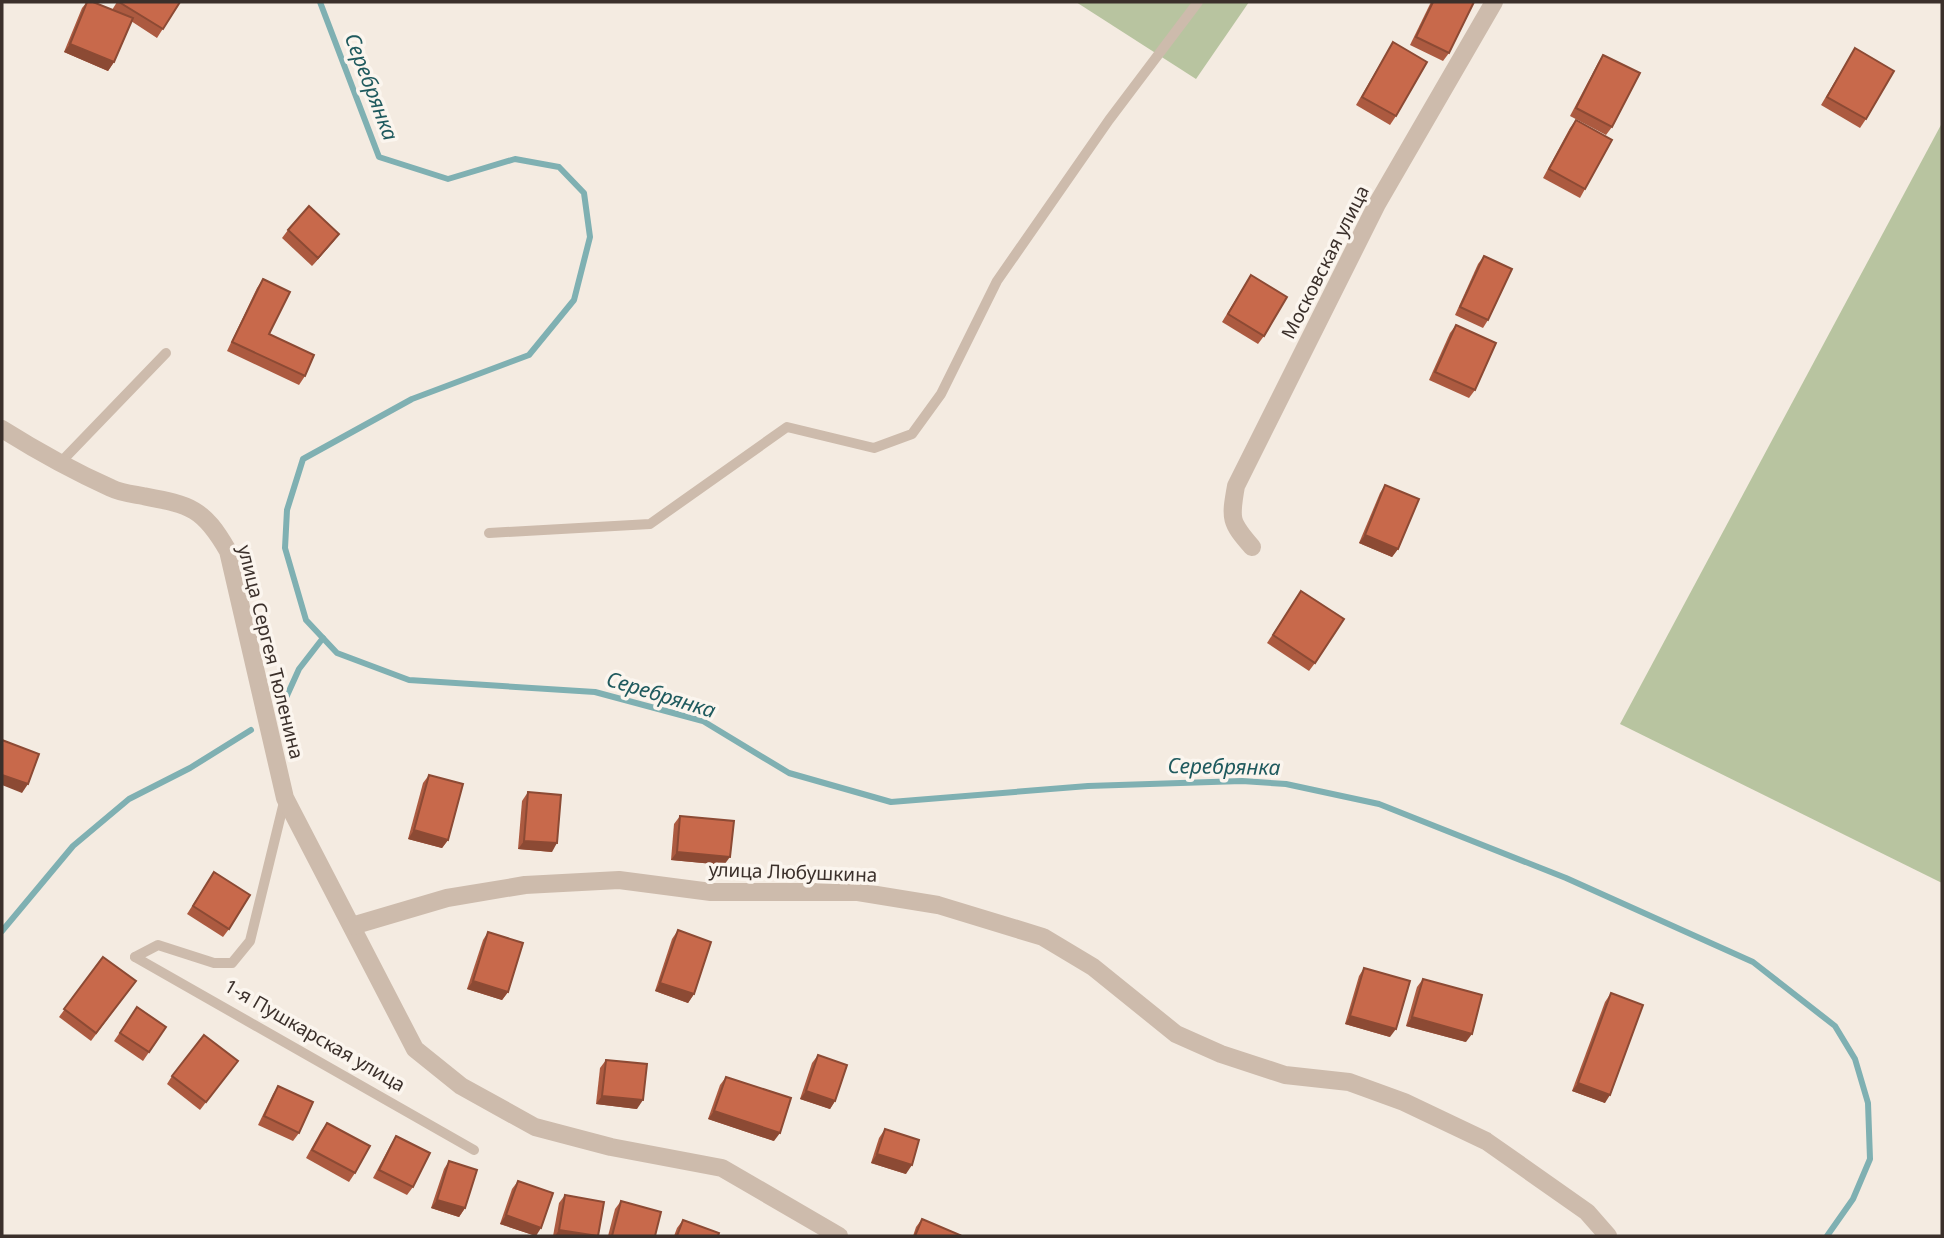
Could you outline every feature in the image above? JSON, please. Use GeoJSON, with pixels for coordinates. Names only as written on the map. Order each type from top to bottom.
{"type":"FeatureCollection","features":[{"type":"Feature","properties":{"kind":"street","name":"Московская улица"},"geometry":{"type":"LineString","coordinates":[[1252,547],[1239,533],[1231,516],[1236,486],[1377,204],[1494,2]]}},
{"type":"Feature","properties":{"kind":"street","name":"улица Сергея Тюленина"},"geometry":{"type":"LineString","coordinates":[[2,429],[59,464],[115,490],[181,503],[194,509],[213,525],[228,551],[285,798],[352,926]]}},
{"type":"Feature","properties":{"kind":"street","name":"улица Любушкина"},"geometry":{"type":"LineString","coordinates":[[352,926],[447,898],[524,884],[619,880],[711,892],[858,891],[938,905],[1043,937],[1093,967],[1176,1034],[1222,1054],[1285,1075],[1349,1082],[1404,1101],[1486,1141],[1587,1212],[1608,1236]]}},
{"type":"Feature","properties":{"kind":"street","name":"1-я Пушкарская улица"},"geometry":{"type":"LineString","coordinates":[[352,926],[415,1049],[461,1086],[535,1127],[611,1147],[722,1168],[839,1236]]}},
{"type":"Feature","properties":{"kind":"lane"},"geometry":{"type":"LineString","coordinates":[[489,534],[650,524],[787,426],[874,448],[912,434],[941,394],[997,281],[1109,120],[1198,2]]}},
{"type":"Feature","properties":{"kind":"lane"},"geometry":{"type":"LineString","coordinates":[[59,464],[166,353]]}},
{"type":"Feature","properties":{"kind":"lane","name":"1-я Пушкарская улица"},"geometry":{"type":"LineString","coordinates":[[285,798],[250,941],[232,963],[214,963],[158,944],[135,957],[474,1150]]}},
{"type":"Feature","properties":{"kind":"green space"},"geometry":{"type":"Polygon","coordinates":[[[1076,2],[1249,2],[1196,79],[1076,2]]]}},
{"type":"Feature","properties":{"kind":"green space"},"geometry":{"type":"Polygon","coordinates":[[[1942,123],[1942,883],[1620,724],[1942,123]]]}},
{"type":"Feature","properties":{"kind":"building"},"geometry":{"type":"Polygon","coordinates":[[[87,2],[133,18],[114,62],[70,44],[87,2]]]}},
{"type":"Feature","properties":{"kind":"building"},"geometry":{"type":"Polygon","coordinates":[[[119,2],[180,2],[163,29],[119,2]]]}},
{"type":"Feature","properties":{"kind":"building"},"geometry":{"type":"Polygon","coordinates":[[[1433,2],[1474,2],[1449,53],[1416,37],[1433,2]]]}},
{"type":"Feature","properties":{"kind":"building"},"geometry":{"type":"Polygon","coordinates":[[[1393,42],[1427,62],[1396,116],[1362,97],[1393,42]]]}},
{"type":"Feature","properties":{"kind":"building"},"geometry":{"type":"Polygon","coordinates":[[[1855,48],[1894,71],[1866,119],[1827,97],[1855,48]]]}},
{"type":"Feature","properties":{"kind":"building"},"geometry":{"type":"Polygon","coordinates":[[[1603,55],[1640,73],[1612,127],[1576,108],[1603,55]]]}},
{"type":"Feature","properties":{"kind":"building"},"geometry":{"type":"Polygon","coordinates":[[[1576,120],[1612,140],[1585,189],[1549,169],[1576,120]]]}},
{"type":"Feature","properties":{"kind":"building"},"geometry":{"type":"Polygon","coordinates":[[[309,206],[339,234],[318,258],[288,230],[309,206]]]}},
{"type":"Feature","properties":{"kind":"building"},"geometry":{"type":"Polygon","coordinates":[[[1484,256],[1512,269],[1488,320],[1460,307],[1484,256]]]}},
{"type":"Feature","properties":{"kind":"building"},"geometry":{"type":"Polygon","coordinates":[[[1251,275],[1287,297],[1264,336],[1228,314],[1251,275]]]}},
{"type":"Feature","properties":{"kind":"building"},"geometry":{"type":"Polygon","coordinates":[[[263,279],[290,292],[269,334],[314,355],[305,376],[232,342],[263,279]]]}},
{"type":"Feature","properties":{"kind":"building"},"geometry":{"type":"Polygon","coordinates":[[[1456,325],[1496,343],[1475,390],[1435,372],[1456,325]]]}},
{"type":"Feature","properties":{"kind":"building"},"geometry":{"type":"Polygon","coordinates":[[[1385,485],[1419,499],[1398,549],[1365,535],[1385,485]]]}},
{"type":"Feature","properties":{"kind":"building"},"geometry":{"type":"Polygon","coordinates":[[[1301,591],[1344,619],[1315,663],[1273,635],[1301,591]]]}},
{"type":"Feature","properties":{"kind":"building"},"geometry":{"type":"Polygon","coordinates":[[[2,740],[39,754],[28,784],[2,775],[2,740]]]}},
{"type":"Feature","properties":{"kind":"building"},"geometry":{"type":"Polygon","coordinates":[[[429,775],[463,784],[448,840],[414,830],[429,775]]]}},
{"type":"Feature","properties":{"kind":"building"},"geometry":{"type":"Polygon","coordinates":[[[528,792],[561,795],[557,843],[524,841],[528,792]]]}},
{"type":"Feature","properties":{"kind":"building"},"geometry":{"type":"Polygon","coordinates":[[[680,816],[734,821],[730,857],[677,852],[680,816]]]}},
{"type":"Feature","properties":{"kind":"building"},"geometry":{"type":"Polygon","coordinates":[[[214,872],[250,895],[229,929],[193,906],[214,872]]]}},
{"type":"Feature","properties":{"kind":"building"},"geometry":{"type":"Polygon","coordinates":[[[678,930],[711,942],[694,994],[660,983],[678,930]]]}},
{"type":"Feature","properties":{"kind":"building"},"geometry":{"type":"Polygon","coordinates":[[[488,932],[523,943],[508,992],[473,981],[488,932]]]}},
{"type":"Feature","properties":{"kind":"building"},"geometry":{"type":"Polygon","coordinates":[[[103,957],[136,981],[96,1033],[64,1009],[103,957]]]}},
{"type":"Feature","properties":{"kind":"building"},"geometry":{"type":"Polygon","coordinates":[[[1364,968],[1410,981],[1396,1029],[1350,1016],[1364,968]]]}},
{"type":"Feature","properties":{"kind":"building"},"geometry":{"type":"Polygon","coordinates":[[[1423,979],[1482,995],[1472,1034],[1412,1017],[1423,979]]]}},
{"type":"Feature","properties":{"kind":"building"},"geometry":{"type":"Polygon","coordinates":[[[1611,993],[1643,1005],[1610,1095],[1578,1083],[1611,993]]]}},
{"type":"Feature","properties":{"kind":"building"},"geometry":{"type":"Polygon","coordinates":[[[137,1007],[166,1027],[149,1052],[120,1033],[137,1007]]]}},
{"type":"Feature","properties":{"kind":"building"},"geometry":{"type":"Polygon","coordinates":[[[204,1035],[238,1061],[206,1102],[172,1076],[204,1035]]]}},
{"type":"Feature","properties":{"kind":"building"},"geometry":{"type":"Polygon","coordinates":[[[818,1055],[847,1065],[835,1101],[806,1091],[818,1055]]]}},
{"type":"Feature","properties":{"kind":"building"},"geometry":{"type":"Polygon","coordinates":[[[606,1060],[647,1064],[643,1100],[602,1096],[606,1060]]]}},
{"type":"Feature","properties":{"kind":"building"},"geometry":{"type":"Polygon","coordinates":[[[726,1077],[791,1098],[780,1133],[714,1111],[726,1077]]]}},
{"type":"Feature","properties":{"kind":"building"},"geometry":{"type":"Polygon","coordinates":[[[278,1086],[313,1102],[299,1133],[264,1116],[278,1086]]]}},
{"type":"Feature","properties":{"kind":"building"},"geometry":{"type":"Polygon","coordinates":[[[327,1123],[370,1146],[355,1173],[312,1150],[327,1123]]]}},
{"type":"Feature","properties":{"kind":"building"},"geometry":{"type":"Polygon","coordinates":[[[885,1129],[919,1140],[912,1165],[877,1154],[885,1129]]]}},
{"type":"Feature","properties":{"kind":"building"},"geometry":{"type":"Polygon","coordinates":[[[396,1136],[430,1153],[413,1187],[379,1170],[396,1136]]]}},
{"type":"Feature","properties":{"kind":"building"},"geometry":{"type":"Polygon","coordinates":[[[449,1161],[477,1170],[465,1208],[437,1200],[449,1161]]]}},
{"type":"Feature","properties":{"kind":"building"},"geometry":{"type":"Polygon","coordinates":[[[518,1181],[553,1193],[541,1228],[506,1215],[518,1181]]]}},
{"type":"Feature","properties":{"kind":"building"},"geometry":{"type":"Polygon","coordinates":[[[565,1195],[604,1202],[598,1236],[559,1230],[565,1195]]]}},
{"type":"Feature","properties":{"kind":"building"},"geometry":{"type":"Polygon","coordinates":[[[621,1201],[661,1212],[655,1236],[612,1236],[621,1201]]]}},
{"type":"Feature","properties":{"kind":"building"},"geometry":{"type":"Polygon","coordinates":[[[922,1219],[960,1235],[915,1236],[922,1219]]]}},
{"type":"Feature","properties":{"kind":"building"},"geometry":{"type":"Polygon","coordinates":[[[683,1220],[719,1233],[718,1236],[677,1236],[683,1220]]]}},
{"type":"Feature","properties":{"kind":"waterway","name":"Серебрянка"},"geometry":{"type":"LineString","coordinates":[[320,2],[379,157],[448,179],[515,159],[559,167],[584,193],[590,237],[574,300],[529,355],[412,399],[303,459],[287,510],[285,548],[306,620],[337,653],[409,680],[595,692],[703,721],[789,773],[891,802],[1088,786],[1242,781],[1286,784],[1379,804],[1566,878],[1753,962],[1835,1026],[1855,1059],[1868,1103],[1870,1159],[1853,1199],[1827,1236]]}},
{"type":"Feature","properties":{"kind":"waterway"},"geometry":{"type":"LineString","coordinates":[[280,711],[299,669],[323,638]]}},
{"type":"Feature","properties":{"kind":"waterway"},"geometry":{"type":"LineString","coordinates":[[2,931],[73,846],[129,799],[190,768],[251,730]]}}]}
